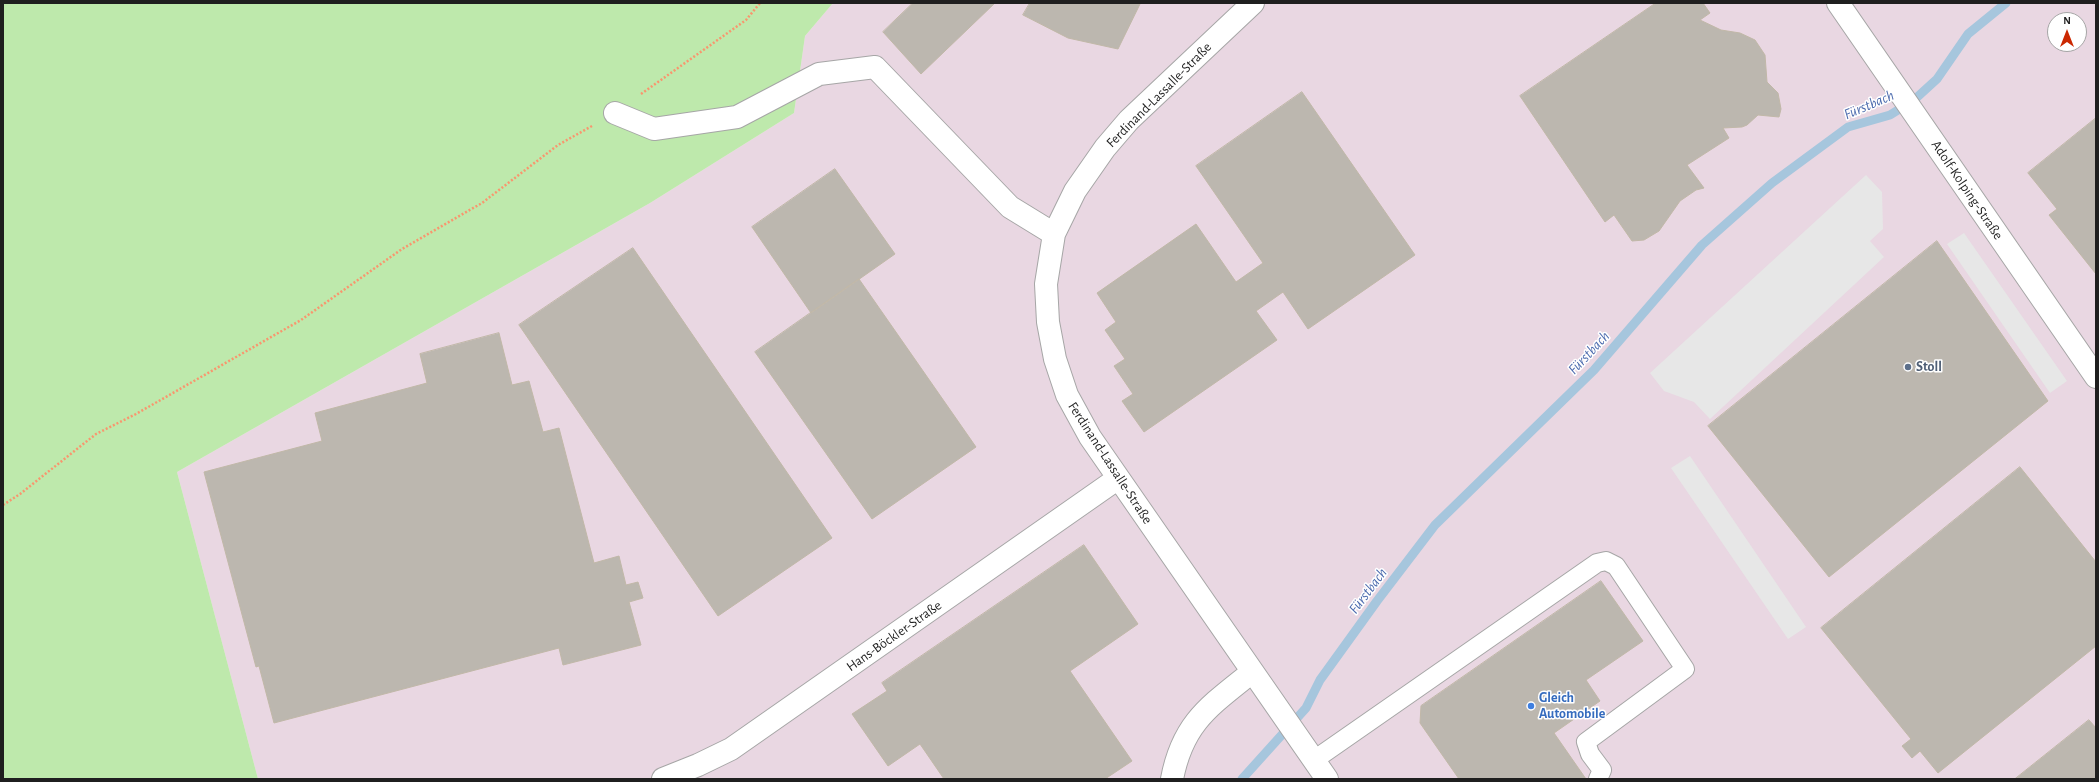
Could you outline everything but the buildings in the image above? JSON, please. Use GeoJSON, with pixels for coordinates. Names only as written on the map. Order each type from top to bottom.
{"type":"FeatureCollection","features":[{"type":"Feature","properties":{"kind":"street","name":"Ferdinand-Lassalle-Straße"},"geometry":{"type":"LineString","coordinates":[[1253,3],[1129,120],[1105,148],[1075,191],[1054,234],[1046,284],[1048,322],[1055,359],[1067,395],[1090,437],[1327,779]]}},
{"type":"Feature","properties":{"kind":"street","name":"Adolf-Kolping-Straße"},"geometry":{"type":"LineString","coordinates":[[1838,3],[2096,377]]}},
{"type":"Feature","properties":{"kind":"street"},"geometry":{"type":"LineString","coordinates":[[615,113],[654,129],[737,117],[819,74],[875,67],[1010,207],[1054,234]]}},
{"type":"Feature","properties":{"kind":"street","name":"Hans-Böckler-Straße"},"geometry":{"type":"LineString","coordinates":[[663,779],[698,765],[731,749],[1118,479]]}},
{"type":"Feature","properties":{"kind":"street"},"geometry":{"type":"LineString","coordinates":[[1172,779],[1180,753],[1191,728],[1199,717],[1214,702],[1252,672]]}},
{"type":"Feature","properties":{"kind":"lane"},"geometry":{"type":"LineString","coordinates":[[1312,757],[1597,562],[1606,560],[1616,566],[1685,669],[1586,742],[1590,754],[1602,770],[1598,779]]}},
{"type":"Feature","properties":{"kind":"path"},"geometry":{"type":"LineString","coordinates":[[3,505],[20,494],[96,434],[136,414],[301,320],[402,249],[482,203],[558,145],[615,113],[746,20],[760,3]]}},
{"type":"Feature","properties":{"kind":"shaded area"},"geometry":{"type":"Polygon","coordinates":[[[833,3],[2096,3],[2096,779],[258,779],[177,472],[650,203],[794,113],[805,36],[833,3]]]}},
{"type":"Feature","properties":{"kind":"shaded area"},"geometry":{"type":"Polygon","coordinates":[[[1866,175],[1882,192],[1883,229],[1870,241],[1884,257],[1710,419],[1694,402],[1664,391],[1650,373],[1866,175]]]}},
{"type":"Feature","properties":{"kind":"shaded area"},"geometry":{"type":"Polygon","coordinates":[[[1964,233],[2067,381],[2050,393],[1947,244],[1964,233]]]}},
{"type":"Feature","properties":{"kind":"shaded area"},"geometry":{"type":"Polygon","coordinates":[[[1690,456],[1806,627],[1788,639],[1671,468],[1690,456]]]}},
{"type":"Feature","properties":{"kind":"green space"},"geometry":{"type":"Polygon","coordinates":[[[3,3],[833,3],[805,36],[794,113],[650,203],[177,472],[258,779],[3,779],[3,3]]]}},
{"type":"Feature","properties":{"kind":"waterway","name":"Fürstbach"},"geometry":{"type":"LineString","coordinates":[[1242,779],[1306,708],[1320,680],[1377,601],[1435,525],[1594,370],[1702,245],[1772,183],[1848,127],[1890,115],[1914,100],[1937,79],[1968,34],[2006,3]]}},
{"type":"Feature","properties":{"kind":"place","name":"Stoll"},"geometry":{"type":"Point","coordinates":[1908,367]}},
{"type":"Feature","properties":{"kind":"place","name":"Gleich Automobile"},"geometry":{"type":"Point","coordinates":[1531,706]}}]}
